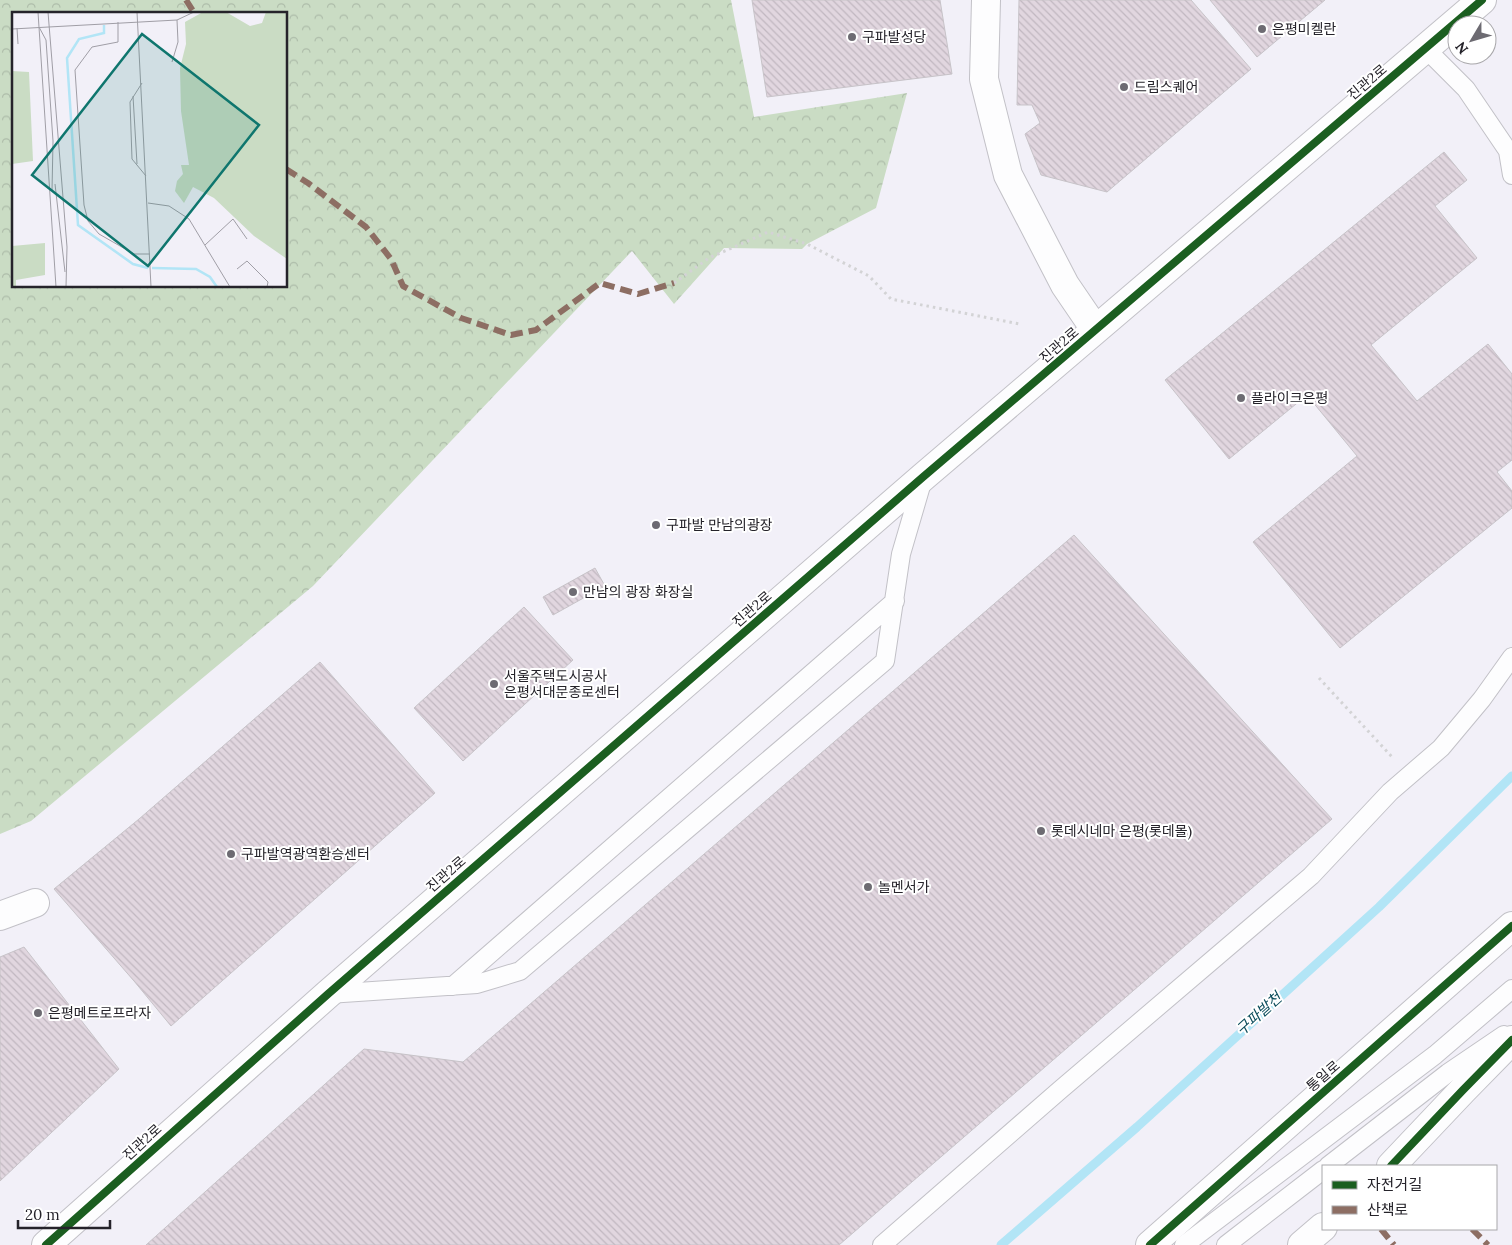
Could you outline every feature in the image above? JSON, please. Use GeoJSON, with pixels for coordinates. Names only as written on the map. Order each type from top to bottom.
{"type":"FeatureCollection","features":[{"type":"Feature","properties":{"kind":"street","name":"진관2로"},"geometry":{"type":"LineString","coordinates":[[986,0],[984,80],[1008,175],[1065,285],[1095,329]]}},
{"type":"Feature","properties":{"kind":"street","name":"진관2로"},"geometry":{"type":"LineString","coordinates":[[46,1245],[328,994],[923,477],[1482,0]]}},
{"type":"Feature","properties":{"kind":"street"},"geometry":{"type":"LineString","coordinates":[[0,916],[35,903]]}},
{"type":"Feature","properties":{"kind":"street","name":"통일로"},"geometry":{"type":"LineString","coordinates":[[1150,1245],[1512,926]]}},
{"type":"Feature","properties":{"kind":"street"},"geometry":{"type":"LineString","coordinates":[[1392,1165],[1456,1096],[1512,1040]]}},
{"type":"Feature","properties":{"kind":"street"},"geometry":{"type":"LineString","coordinates":[[1302,1245],[1322,1228]]}},
{"type":"Feature","properties":{"kind":"lane"},"geometry":{"type":"LineString","coordinates":[[1425,48],[1466,89],[1508,151],[1512,175]]}},
{"type":"Feature","properties":{"kind":"lane"},"geometry":{"type":"LineString","coordinates":[[328,994],[477,984],[520,971],[885,661],[896,601],[901,554],[923,477]]}},
{"type":"Feature","properties":{"kind":"lane"},"geometry":{"type":"LineString","coordinates":[[453,986],[896,601]]}},
{"type":"Feature","properties":{"kind":"lane"},"geometry":{"type":"LineString","coordinates":[[882,1245],[1311,876],[1390,792],[1441,748],[1482,699],[1512,657]]}},
{"type":"Feature","properties":{"kind":"lane"},"geometry":{"type":"LineString","coordinates":[[1184,1245],[1434,1055],[1512,989]]}},
{"type":"Feature","properties":{"kind":"lane"},"geometry":{"type":"LineString","coordinates":[[1329,1165],[1448,1073],[1512,1030]]}},
{"type":"Feature","properties":{"kind":"lane"},"geometry":{"type":"LineString","coordinates":[[1226,1245],[1322,1171]]}},
{"type":"Feature","properties":{"kind":"path"},"geometry":{"type":"LineString","coordinates":[[674,283],[709,258],[768,232],[808,244],[869,276],[891,299],[1020,324]]}},
{"type":"Feature","properties":{"kind":"path"},"geometry":{"type":"LineString","coordinates":[[1319,678],[1393,758]]}},
{"type":"Feature","properties":{"kind":"green space"},"geometry":{"type":"Polygon","coordinates":[[[0,0],[731,0],[754,117],[907,93],[876,208],[807,244],[802,249],[724,248],[674,304],[632,251],[313,586],[31,821],[0,834],[0,0]]]}},
{"type":"Feature","properties":{"kind":"building","name":"구파발성당"},"geometry":{"type":"Polygon","coordinates":[[[752,0],[940,0],[952,74],[767,97],[752,0]]]}},
{"type":"Feature","properties":{"kind":"building","name":"드림스퀘어"},"geometry":{"type":"Polygon","coordinates":[[[1019,0],[1191,0],[1251,69],[1107,192],[1041,175],[1025,134],[1040,123],[1032,105],[1017,105],[1019,0]]]}},
{"type":"Feature","properties":{"kind":"building","name":"은평미켈란"},"geometry":{"type":"Polygon","coordinates":[[[1210,0],[1325,0],[1257,57],[1210,0]]]}},
{"type":"Feature","properties":{"kind":"building","name":"플라이크은평"},"geometry":{"type":"Polygon","coordinates":[[[1444,152],[1467,180],[1435,206],[1477,258],[1371,345],[1417,401],[1488,344],[1512,374],[1512,460],[1497,472],[1512,491],[1512,508],[1340,648],[1253,542],[1357,456],[1307,395],[1229,459],[1165,380],[1444,152]]]}},
{"type":"Feature","properties":{"kind":"building"},"geometry":{"type":"Polygon","coordinates":[[[1074,535],[1332,819],[839,1245],[146,1245],[364,1049],[463,1062],[1074,535]]]}},
{"type":"Feature","properties":{"kind":"building","name":"만남의 광장 화장실"},"geometry":{"type":"Polygon","coordinates":[[[595,568],[605,586],[553,615],[543,597],[595,568]]]}},
{"type":"Feature","properties":{"kind":"building","name":"서울주택도시공사 은평서대문종로센터"},"geometry":{"type":"Polygon","coordinates":[[[524,607],[573,660],[463,761],[414,708],[524,607]]]}},
{"type":"Feature","properties":{"kind":"building","name":"구파발역광역환승센터"},"geometry":{"type":"Polygon","coordinates":[[[320,662],[435,793],[171,1026],[54,889],[139,819],[320,662]]]}},
{"type":"Feature","properties":{"kind":"building","name":"은평메트로프라자"},"geometry":{"type":"Polygon","coordinates":[[[24,947],[119,1069],[0,1181],[0,957],[24,947]]]}},
{"type":"Feature","properties":{"kind":"waterway","name":"구파발천"},"geometry":{"type":"LineString","coordinates":[[1001,1245],[1137,1127],[1379,907],[1512,776]]}},
{"type":"Feature","properties":{"kind":"marked path"},"geometry":{"type":"LineString","coordinates":[[186,0],[194,12]]}},
{"type":"Feature","properties":{"kind":"marked path"},"geometry":{"type":"LineString","coordinates":[[288,170],[366,227],[391,259],[403,286],[461,318],[511,335],[536,330],[600,283],[638,294],[674,283]]}},
{"type":"Feature","properties":{"kind":"marked path"},"geometry":{"type":"LineString","coordinates":[[1382,1230],[1394,1245]]}},
{"type":"Feature","properties":{"kind":"marked path"},"geometry":{"type":"LineString","coordinates":[[1473,1230],[1488,1245]]}},
{"type":"Feature","properties":{"kind":"cycle path"},"geometry":{"type":"LineString","coordinates":[[46,1245],[328,994],[923,477],[1482,0]]}},
{"type":"Feature","properties":{"kind":"cycle path"},"geometry":{"type":"LineString","coordinates":[[1150,1245],[1512,926]]}},
{"type":"Feature","properties":{"kind":"cycle path"},"geometry":{"type":"LineString","coordinates":[[1392,1165],[1512,1040]]}},
{"type":"Feature","properties":{"kind":"place","name":"은평미켈란"},"geometry":{"type":"Point","coordinates":[1262,29]}},
{"type":"Feature","properties":{"kind":"place","name":"구파발성당"},"geometry":{"type":"Point","coordinates":[852,37]}},
{"type":"Feature","properties":{"kind":"place","name":"드림스퀘어"},"geometry":{"type":"Point","coordinates":[1124,87]}},
{"type":"Feature","properties":{"kind":"place","name":"플라이크은평"},"geometry":{"type":"Point","coordinates":[1241,398]}},
{"type":"Feature","properties":{"kind":"place","name":"구파발 만남의광장"},"geometry":{"type":"Point","coordinates":[656,525]}},
{"type":"Feature","properties":{"kind":"place","name":"만남의 광장 화장실"},"geometry":{"type":"Point","coordinates":[573,592]}},
{"type":"Feature","properties":{"kind":"place","name":"서울주택도시공사 은평서대문종로센터"},"geometry":{"type":"Point","coordinates":[494,684]}},
{"type":"Feature","properties":{"kind":"place","name":"롯데시네마 은평(롯데몰)"},"geometry":{"type":"Point","coordinates":[1041,831]}},
{"type":"Feature","properties":{"kind":"place","name":"구파발역광역환승센터"},"geometry":{"type":"Point","coordinates":[231,854]}},
{"type":"Feature","properties":{"kind":"place","name":"놀멘서가"},"geometry":{"type":"Point","coordinates":[868,887]}},
{"type":"Feature","properties":{"kind":"place","name":"은평메트로프라자"},"geometry":{"type":"Point","coordinates":[38,1013]}}]}
